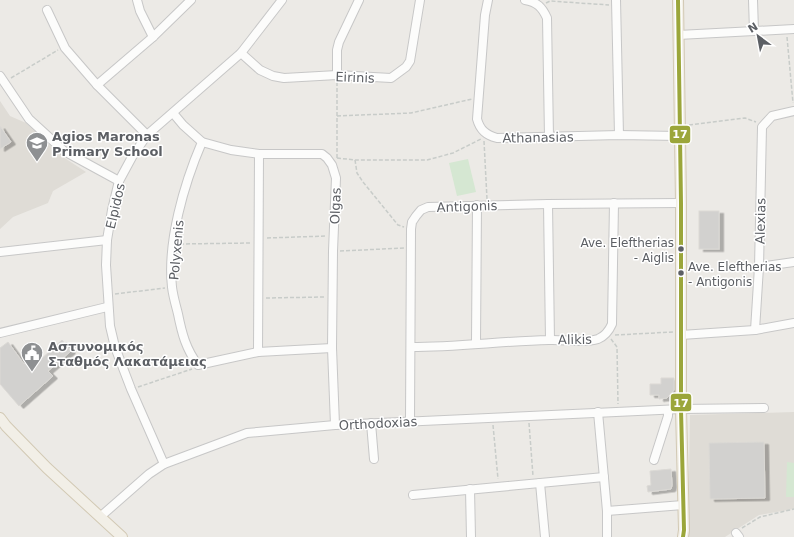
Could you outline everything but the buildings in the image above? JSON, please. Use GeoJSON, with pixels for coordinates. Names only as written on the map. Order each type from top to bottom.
{"type":"FeatureCollection","features":[{"type":"Feature","properties":{"kind":"main road"},"geometry":{"type":"LineString","coordinates":[[678,0],[683,505],[682,537]]}},
{"type":"Feature","properties":{"kind":"main road"},"geometry":{"type":"LineString","coordinates":[[0,418],[47,468],[122,537]]}},
{"type":"Feature","properties":{"kind":"street"},"geometry":{"type":"LineString","coordinates":[[137,0],[140,11],[153,37]]}},
{"type":"Feature","properties":{"kind":"street"},"geometry":{"type":"LineString","coordinates":[[98,85],[153,37],[191,0]]}},
{"type":"Feature","properties":{"kind":"street","name":"Elpidos"},"geometry":{"type":"LineString","coordinates":[[164,464],[131,389],[115,347],[110,326],[107,307],[107,240],[119,181],[132,157],[147,135],[241,53],[282,0]]}},
{"type":"Feature","properties":{"kind":"street"},"geometry":{"type":"LineString","coordinates":[[337,76],[339,42],[359,0]]}},
{"type":"Feature","properties":{"kind":"street","name":"Eirinis"},"geometry":{"type":"LineString","coordinates":[[241,53],[260,70],[273,76],[284,78],[337,76],[391,78],[402,70],[410,60],[420,0]]}},
{"type":"Feature","properties":{"kind":"street","name":"Athanasias"},"geometry":{"type":"LineString","coordinates":[[488,0],[485,15],[477,119],[479,125],[489,135],[497,138],[549,137],[619,135],[679,131]]}},
{"type":"Feature","properties":{"kind":"street"},"geometry":{"type":"LineString","coordinates":[[525,0],[532,1],[541,7],[547,18],[549,137]]}},
{"type":"Feature","properties":{"kind":"street"},"geometry":{"type":"LineString","coordinates":[[753,0],[754,31]]}},
{"type":"Feature","properties":{"kind":"street"},"geometry":{"type":"LineString","coordinates":[[617,3],[619,135]]}},
{"type":"Feature","properties":{"kind":"street"},"geometry":{"type":"LineString","coordinates":[[47,10],[64,46],[98,85],[147,135]]}},
{"type":"Feature","properties":{"kind":"street"},"geometry":{"type":"LineString","coordinates":[[678,35],[790,29]]}},
{"type":"Feature","properties":{"kind":"street"},"geometry":{"type":"LineString","coordinates":[[2,79],[29,120],[64,151],[119,181]]}},
{"type":"Feature","properties":{"kind":"street"},"geometry":{"type":"LineString","coordinates":[[764,125],[772,116],[794,111]]}},
{"type":"Feature","properties":{"kind":"street"},"geometry":{"type":"LineString","coordinates":[[173,113],[183,126],[202,142],[231,150],[259,154],[322,154],[334,161]]}},
{"type":"Feature","properties":{"kind":"street","name":"Alexias"},"geometry":{"type":"LineString","coordinates":[[755,330],[759,268],[762,127],[764,125]]}},
{"type":"Feature","properties":{"kind":"street","name":"Polyxenis"},"geometry":{"type":"LineString","coordinates":[[198,365],[190,353],[181,330],[172,288],[172,263],[181,201],[202,142]]}},
{"type":"Feature","properties":{"kind":"street"},"geometry":{"type":"LineString","coordinates":[[258,352],[259,154]]}},
{"type":"Feature","properties":{"kind":"street","name":"Olgas"},"geometry":{"type":"LineString","coordinates":[[334,161],[336,178],[333,251],[332,348],[335,424]]}},
{"type":"Feature","properties":{"kind":"street","name":"Alikis"},"geometry":{"type":"LineString","coordinates":[[411,347],[436,347],[476,343],[550,340],[591,341],[599,339],[607,334],[612,324],[614,203]]}},
{"type":"Feature","properties":{"kind":"street","name":"Antigonis"},"geometry":{"type":"LineString","coordinates":[[410,421],[410,248],[412,222],[421,210],[428,207],[477,205],[680,203]]}},
{"type":"Feature","properties":{"kind":"street"},"geometry":{"type":"LineString","coordinates":[[548,204],[550,340]]}},
{"type":"Feature","properties":{"kind":"street"},"geometry":{"type":"LineString","coordinates":[[476,343],[477,205]]}},
{"type":"Feature","properties":{"kind":"street"},"geometry":{"type":"LineString","coordinates":[[0,252],[107,240]]}},
{"type":"Feature","properties":{"kind":"street"},"geometry":{"type":"LineString","coordinates":[[759,268],[794,262]]}},
{"type":"Feature","properties":{"kind":"street"},"geometry":{"type":"LineString","coordinates":[[0,333],[107,307]]}},
{"type":"Feature","properties":{"kind":"street"},"geometry":{"type":"LineString","coordinates":[[681,333],[755,330],[794,323]]}},
{"type":"Feature","properties":{"kind":"street"},"geometry":{"type":"LineString","coordinates":[[198,365],[258,352],[332,348]]}},
{"type":"Feature","properties":{"kind":"street","name":"Orthodoxias"},"geometry":{"type":"LineString","coordinates":[[100,518],[149,474],[164,464],[247,433],[335,424],[598,412],[764,408]]}},
{"type":"Feature","properties":{"kind":"street"},"geometry":{"type":"LineString","coordinates":[[654,460],[668,416],[668,410]]}},
{"type":"Feature","properties":{"kind":"street"},"geometry":{"type":"LineString","coordinates":[[598,412],[607,511],[607,537]]}},
{"type":"Feature","properties":{"kind":"street"},"geometry":{"type":"LineString","coordinates":[[371,423],[374,459]]}},
{"type":"Feature","properties":{"kind":"street"},"geometry":{"type":"LineString","coordinates":[[413,495],[604,477]]}},
{"type":"Feature","properties":{"kind":"street"},"geometry":{"type":"LineString","coordinates":[[536,483],[546,537]]}},
{"type":"Feature","properties":{"kind":"street"},"geometry":{"type":"LineString","coordinates":[[470,490],[472,537]]}},
{"type":"Feature","properties":{"kind":"street"},"geometry":{"type":"LineString","coordinates":[[607,511],[683,505]]}},
{"type":"Feature","properties":{"kind":"path"},"geometry":{"type":"LineString","coordinates":[[541,7],[550,0],[617,3]]}},
{"type":"Feature","properties":{"kind":"path"},"geometry":{"type":"LineString","coordinates":[[790,29],[794,111]]}},
{"type":"Feature","properties":{"kind":"path"},"geometry":{"type":"LineString","coordinates":[[2,79],[64,46]]}},
{"type":"Feature","properties":{"kind":"path"},"geometry":{"type":"LineString","coordinates":[[337,76],[337,116],[334,161],[427,160],[453,153],[483,138],[487,205]]}},
{"type":"Feature","properties":{"kind":"path"},"geometry":{"type":"LineString","coordinates":[[337,116],[411,113],[478,98]]}},
{"type":"Feature","properties":{"kind":"path"},"geometry":{"type":"LineString","coordinates":[[679,131],[745,118],[764,125]]}},
{"type":"Feature","properties":{"kind":"path"},"geometry":{"type":"LineString","coordinates":[[355,160],[357,173],[398,226],[411,229]]}},
{"type":"Feature","properties":{"kind":"path"},"geometry":{"type":"LineString","coordinates":[[174,244],[334,236]]}},
{"type":"Feature","properties":{"kind":"path"},"geometry":{"type":"LineString","coordinates":[[333,251],[410,248]]}},
{"type":"Feature","properties":{"kind":"path"},"geometry":{"type":"LineString","coordinates":[[107,295],[172,288]]}},
{"type":"Feature","properties":{"kind":"path"},"geometry":{"type":"LineString","coordinates":[[258,298],[333,297]]}},
{"type":"Feature","properties":{"kind":"path"},"geometry":{"type":"LineString","coordinates":[[607,334],[616,336],[681,333]]}},
{"type":"Feature","properties":{"kind":"path"},"geometry":{"type":"LineString","coordinates":[[607,334],[617,347],[618,412]]}},
{"type":"Feature","properties":{"kind":"path"},"geometry":{"type":"LineString","coordinates":[[131,389],[195,368],[198,365]]}},
{"type":"Feature","properties":{"kind":"path"},"geometry":{"type":"LineString","coordinates":[[528,416],[536,483]]}},
{"type":"Feature","properties":{"kind":"path"},"geometry":{"type":"LineString","coordinates":[[493,417],[498,487]]}},
{"type":"Feature","properties":{"kind":"path"},"geometry":{"type":"LineString","coordinates":[[737,535],[760,517],[794,509]]}},
{"type":"Feature","properties":{"kind":"shaded area","name":"Agios Maronas Primary School"},"geometry":{"type":"Polygon","coordinates":[[[0,101],[10,116],[26,123],[60,155],[86,172],[53,191],[48,203],[13,217],[0,229],[0,101]]]}},
{"type":"Feature","properties":{"kind":"shaded area"},"geometry":{"type":"Polygon","coordinates":[[[794,412],[794,509],[759,515],[725,537],[688,537],[690,415],[794,412]]]}},
{"type":"Feature","properties":{"kind":"green space"},"geometry":{"type":"Polygon","coordinates":[[[468,159],[476,192],[457,196],[449,163],[468,159]]]}},
{"type":"Feature","properties":{"kind":"green space"},"geometry":{"type":"Polygon","coordinates":[[[787,462],[794,463],[794,497],[786,497],[787,462]]]}},
{"type":"Feature","properties":{"kind":"transit line","name":"17"},"geometry":{"type":"LineString","coordinates":[[678,0],[683,537]]}},
{"type":"Feature","properties":{"kind":"place","name":"Agios Maronas Primary School"},"geometry":{"type":"Point","coordinates":[37,162]}},
{"type":"Feature","properties":{"kind":"place","name":"Ave. Eleftherias - Aiglis"},"geometry":{"type":"Point","coordinates":[681,249]}},
{"type":"Feature","properties":{"kind":"place","name":"Ave. Eleftherias - Antigonis"},"geometry":{"type":"Point","coordinates":[681,273]}},
{"type":"Feature","properties":{"kind":"place","name":"Αστυνομικός Σταθμός Λακατάμειας"},"geometry":{"type":"Point","coordinates":[32,372]}}]}
